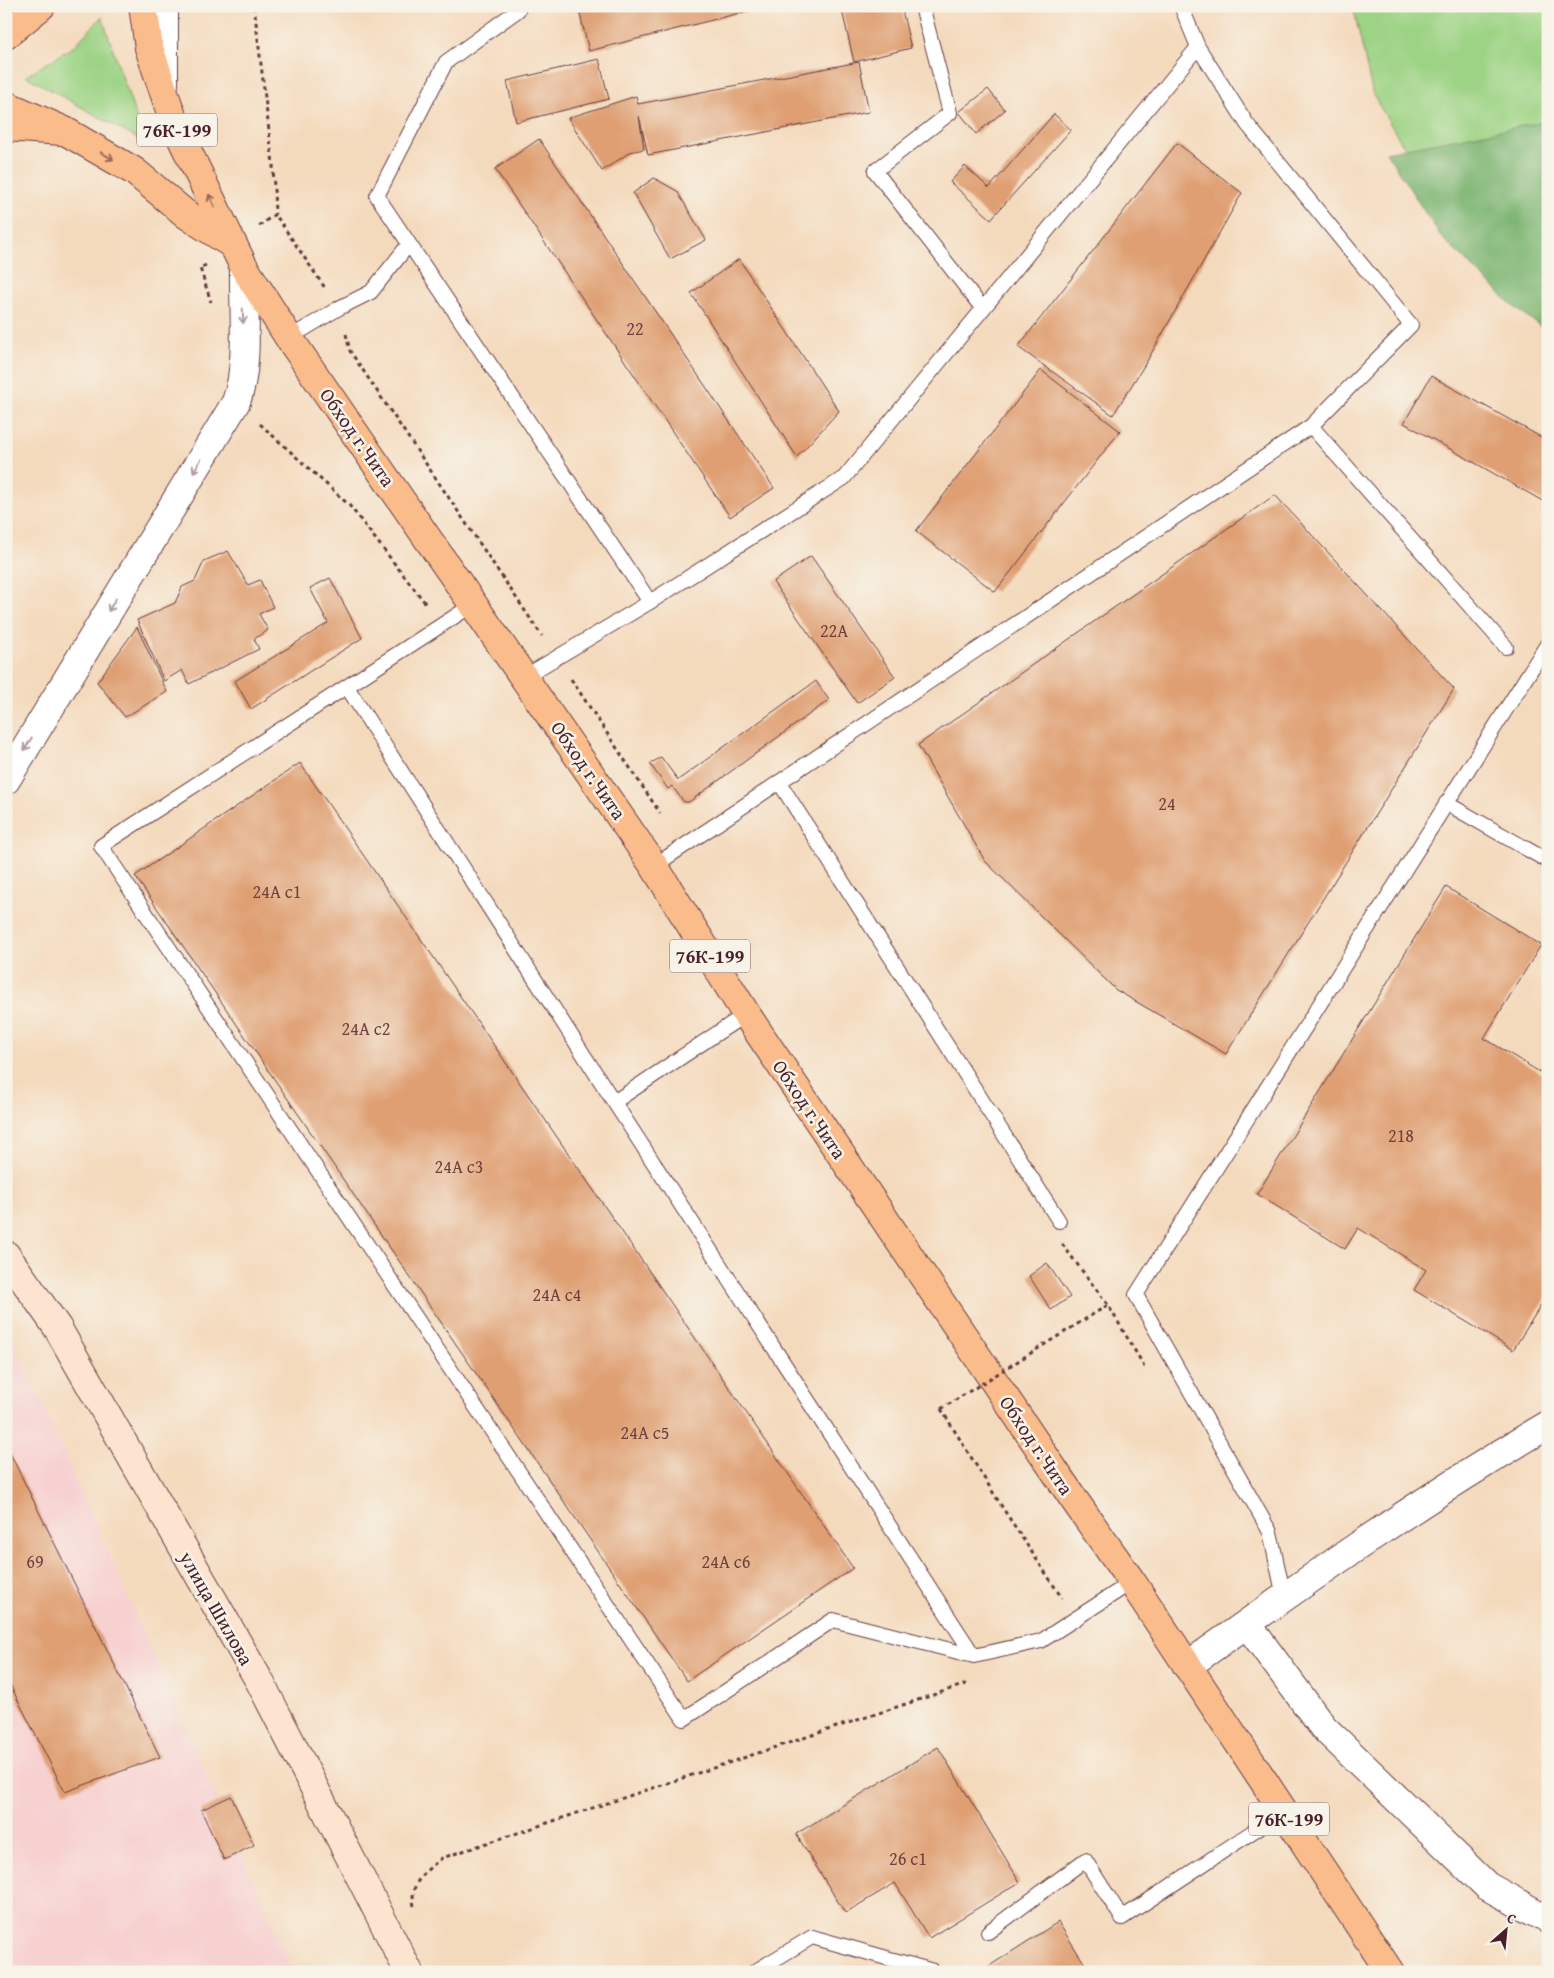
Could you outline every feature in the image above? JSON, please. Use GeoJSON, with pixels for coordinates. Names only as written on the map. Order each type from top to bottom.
{"type":"FeatureCollection","features":[{"type":"Feature","properties":{"kind":"main road"},"geometry":{"type":"LineString","coordinates":[[6,35],[41,6]]}},
{"type":"Feature","properties":{"kind":"main road","name":"76К-199"},"geometry":{"type":"LineString","coordinates":[[143,6],[149,48],[175,126],[238,256]]}},
{"type":"Feature","properties":{"kind":"main road","name":"76К-199"},"geometry":{"type":"LineString","coordinates":[[6,105],[64,131],[134,172],[238,256]]}},
{"type":"Feature","properties":{"kind":"main road"},"geometry":{"type":"LineString","coordinates":[[6,126],[64,131]]}},
{"type":"Feature","properties":{"kind":"main road","name":"Обход г.Чита"},"geometry":{"type":"LineString","coordinates":[[238,256],[289,338],[654,866],[746,1014],[1132,1582],[1390,1972]]}},
{"type":"Feature","properties":{"kind":"main road","name":"улица Шилова"},"geometry":{"type":"LineString","coordinates":[[6,1255],[57,1327],[260,1682],[409,1972]]}},
{"type":"Feature","properties":{"kind":"street"},"geometry":{"type":"LineString","coordinates":[[164,6],[164,93]]}},
{"type":"Feature","properties":{"kind":"street"},"geometry":{"type":"LineString","coordinates":[[6,780],[236,402],[242,387],[245,346],[238,256]]}},
{"type":"Feature","properties":{"kind":"street"},"geometry":{"type":"LineString","coordinates":[[1187,1666],[1284,1597],[1486,1461],[1548,1424]]}},
{"type":"Feature","properties":{"kind":"street"},"geometry":{"type":"LineString","coordinates":[[1247,1624],[1323,1727],[1487,1886],[1548,1920]]}},
{"type":"Feature","properties":{"kind":"lane"},"geometry":{"type":"LineString","coordinates":[[517,6],[518,10],[446,62],[377,196],[650,602]]}},
{"type":"Feature","properties":{"kind":"lane"},"geometry":{"type":"LineString","coordinates":[[922,6],[950,113],[875,171],[983,310]]}},
{"type":"Feature","properties":{"kind":"lane"},"geometry":{"type":"LineString","coordinates":[[654,866],[1310,426],[1411,325],[1247,124],[1198,47],[1181,6]]}},
{"type":"Feature","properties":{"kind":"lane"},"geometry":{"type":"LineString","coordinates":[[524,677],[650,602],[844,478],[1198,47]]}},
{"type":"Feature","properties":{"kind":"lane"},"geometry":{"type":"LineString","coordinates":[[289,338],[339,308],[371,292],[409,244]]}},
{"type":"Feature","properties":{"kind":"lane"},"geometry":{"type":"LineString","coordinates":[[1310,426],[1506,647]]}},
{"type":"Feature","properties":{"kind":"lane"},"geometry":{"type":"LineString","coordinates":[[474,604],[101,846],[684,1719],[833,1620],[974,1656],[1041,1641],[1132,1582]]}},
{"type":"Feature","properties":{"kind":"lane"},"geometry":{"type":"LineString","coordinates":[[1284,1597],[1270,1532],[1136,1295],[1548,643]]}},
{"type":"Feature","properties":{"kind":"lane"},"geometry":{"type":"LineString","coordinates":[[347,687],[974,1656]]}},
{"type":"Feature","properties":{"kind":"lane"},"geometry":{"type":"LineString","coordinates":[[779,782],[1059,1221]]}},
{"type":"Feature","properties":{"kind":"lane"},"geometry":{"type":"LineString","coordinates":[[1446,803],[1548,861]]}},
{"type":"Feature","properties":{"kind":"lane"},"geometry":{"type":"LineString","coordinates":[[614,1102],[746,1014]]}},
{"type":"Feature","properties":{"kind":"lane"},"geometry":{"type":"LineString","coordinates":[[988,1932],[1085,1860],[1122,1918],[1284,1811]]}},
{"type":"Feature","properties":{"kind":"lane"},"geometry":{"type":"LineString","coordinates":[[754,1972],[812,1937],[933,1971]]}},
{"type":"Feature","properties":{"kind":"path"},"geometry":{"type":"LineString","coordinates":[[254,6],[273,164],[275,214]]}},
{"type":"Feature","properties":{"kind":"path"},"geometry":{"type":"LineString","coordinates":[[236,402],[349,505],[442,625]]}},
{"type":"Feature","properties":{"kind":"path"},"geometry":{"type":"LineString","coordinates":[[1063,1246],[1108,1305],[1144,1366]]}},
{"type":"Feature","properties":{"kind":"path"},"geometry":{"type":"LineString","coordinates":[[1076,1618],[1004,1510],[941,1409],[1108,1305]]}},
{"type":"Feature","properties":{"kind":"path"},"geometry":{"type":"LineString","coordinates":[[415,1912],[412,1898],[415,1884],[425,1870],[442,1858],[978,1680]]}},
{"type":"Feature","properties":{"kind":"shaded area"},"geometry":{"type":"Polygon","coordinates":[[[6,1323],[294,1972],[6,1972],[6,1323]]]}},
{"type":"Feature","properties":{"kind":"green space"},"geometry":{"type":"Polygon","coordinates":[[[1353,6],[1548,6],[1548,320],[1476,267],[1373,95],[1353,6]]]}},
{"type":"Feature","properties":{"kind":"green space"},"geometry":{"type":"Polygon","coordinates":[[[102,17],[145,143],[26,76],[73,47],[102,17]]]}},
{"type":"Feature","properties":{"kind":"green space"},"geometry":{"type":"Polygon","coordinates":[[[1548,121],[1548,332],[1513,306],[1441,237],[1386,152],[1548,121]]]}},
{"type":"Feature","properties":{"kind":"building"},"geometry":{"type":"Polygon","coordinates":[[[578,6],[764,6],[764,7],[589,51],[578,6]]]}},
{"type":"Feature","properties":{"kind":"building"},"geometry":{"type":"Polygon","coordinates":[[[841,6],[901,6],[911,48],[854,62],[841,6]]]}},
{"type":"Feature","properties":{"kind":"building"},"geometry":{"type":"Polygon","coordinates":[[[599,59],[609,99],[516,122],[507,81],[599,59]]]}},
{"type":"Feature","properties":{"kind":"building"},"geometry":{"type":"Polygon","coordinates":[[[859,62],[869,112],[648,155],[639,116],[644,149],[630,152],[602,171],[568,118],[636,96],[638,104],[859,62]]]}},
{"type":"Feature","properties":{"kind":"building"},"geometry":{"type":"Polygon","coordinates":[[[988,89],[1005,110],[976,134],[959,112],[988,89]]]}},
{"type":"Feature","properties":{"kind":"building"},"geometry":{"type":"Polygon","coordinates":[[[1054,114],[1071,130],[991,219],[950,182],[965,166],[989,188],[1054,114]]]}},
{"type":"Feature","properties":{"kind":"building"},"geometry":{"type":"Polygon","coordinates":[[[539,139],[774,488],[730,517],[495,169],[539,139]]]}},
{"type":"Feature","properties":{"kind":"building"},"geometry":{"type":"Polygon","coordinates":[[[1177,143],[1242,193],[1147,361],[1113,415],[1018,347],[1177,143]]]}},
{"type":"Feature","properties":{"kind":"building"},"geometry":{"type":"Polygon","coordinates":[[[654,178],[677,191],[706,240],[670,259],[633,193],[654,178]]]}},
{"type":"Feature","properties":{"kind":"building"},"geometry":{"type":"Polygon","coordinates":[[[739,259],[839,411],[797,457],[691,293],[739,259]]]}},
{"type":"Feature","properties":{"kind":"building"},"geometry":{"type":"Polygon","coordinates":[[[1041,370],[1120,431],[995,592],[916,531],[1041,370]]]}},
{"type":"Feature","properties":{"kind":"building"},"geometry":{"type":"Polygon","coordinates":[[[1431,376],[1548,441],[1548,504],[1404,423],[1431,376]]]}},
{"type":"Feature","properties":{"kind":"building"},"geometry":{"type":"Polygon","coordinates":[[[1275,495],[1454,689],[1226,1054],[1116,990],[985,861],[918,745],[1275,495]]]}},
{"type":"Feature","properties":{"kind":"building"},"geometry":{"type":"Polygon","coordinates":[[[228,551],[248,585],[260,580],[273,607],[259,614],[268,630],[254,639],[259,649],[189,684],[182,670],[164,681],[137,620],[175,603],[182,587],[195,581],[204,561],[228,551]]]}},
{"type":"Feature","properties":{"kind":"building"},"geometry":{"type":"Polygon","coordinates":[[[811,556],[895,677],[857,703],[773,582],[811,556]]]}},
{"type":"Feature","properties":{"kind":"building"},"geometry":{"type":"Polygon","coordinates":[[[330,578],[362,638],[251,709],[235,681],[328,623],[310,588],[330,578]]]}},
{"type":"Feature","properties":{"kind":"building"},"geometry":{"type":"Polygon","coordinates":[[[137,627],[167,692],[125,717],[97,682],[137,627]]]}},
{"type":"Feature","properties":{"kind":"building"},"geometry":{"type":"Polygon","coordinates":[[[816,681],[829,700],[689,802],[684,802],[672,786],[668,789],[650,764],[661,757],[678,780],[816,681]]]}},
{"type":"Feature","properties":{"kind":"building"},"geometry":{"type":"Polygon","coordinates":[[[300,763],[853,1568],[687,1681],[135,876],[300,763]]]}},
{"type":"Feature","properties":{"kind":"building"},"geometry":{"type":"Polygon","coordinates":[[[1446,887],[1541,945],[1484,1038],[1546,1076],[1548,1073],[1548,1294],[1513,1350],[1414,1290],[1426,1270],[1358,1228],[1345,1249],[1257,1194],[1446,887]]]}},
{"type":"Feature","properties":{"kind":"building"},"geometry":{"type":"Polygon","coordinates":[[[1047,1263],[1070,1297],[1051,1310],[1029,1276],[1047,1263]]]}},
{"type":"Feature","properties":{"kind":"building"},"geometry":{"type":"Polygon","coordinates":[[[6,1445],[160,1757],[65,1792],[6,1677],[6,1445]]]}},
{"type":"Feature","properties":{"kind":"building"},"geometry":{"type":"Polygon","coordinates":[[[938,1747],[1020,1882],[929,1938],[895,1883],[845,1913],[796,1834],[938,1747]]]}},
{"type":"Feature","properties":{"kind":"building"},"geometry":{"type":"Polygon","coordinates":[[[231,1796],[254,1845],[224,1860],[201,1810],[231,1796]]]}},
{"type":"Feature","properties":{"kind":"building"},"geometry":{"type":"Polygon","coordinates":[[[1058,1922],[1090,1972],[980,1972],[1058,1922]]]}},
{"type":"Feature","properties":{"kind":"building"},"geometry":{"type":"Polygon","coordinates":[[[246,1967],[247,1972],[232,1972],[232,1971],[246,1967]]]}}]}
